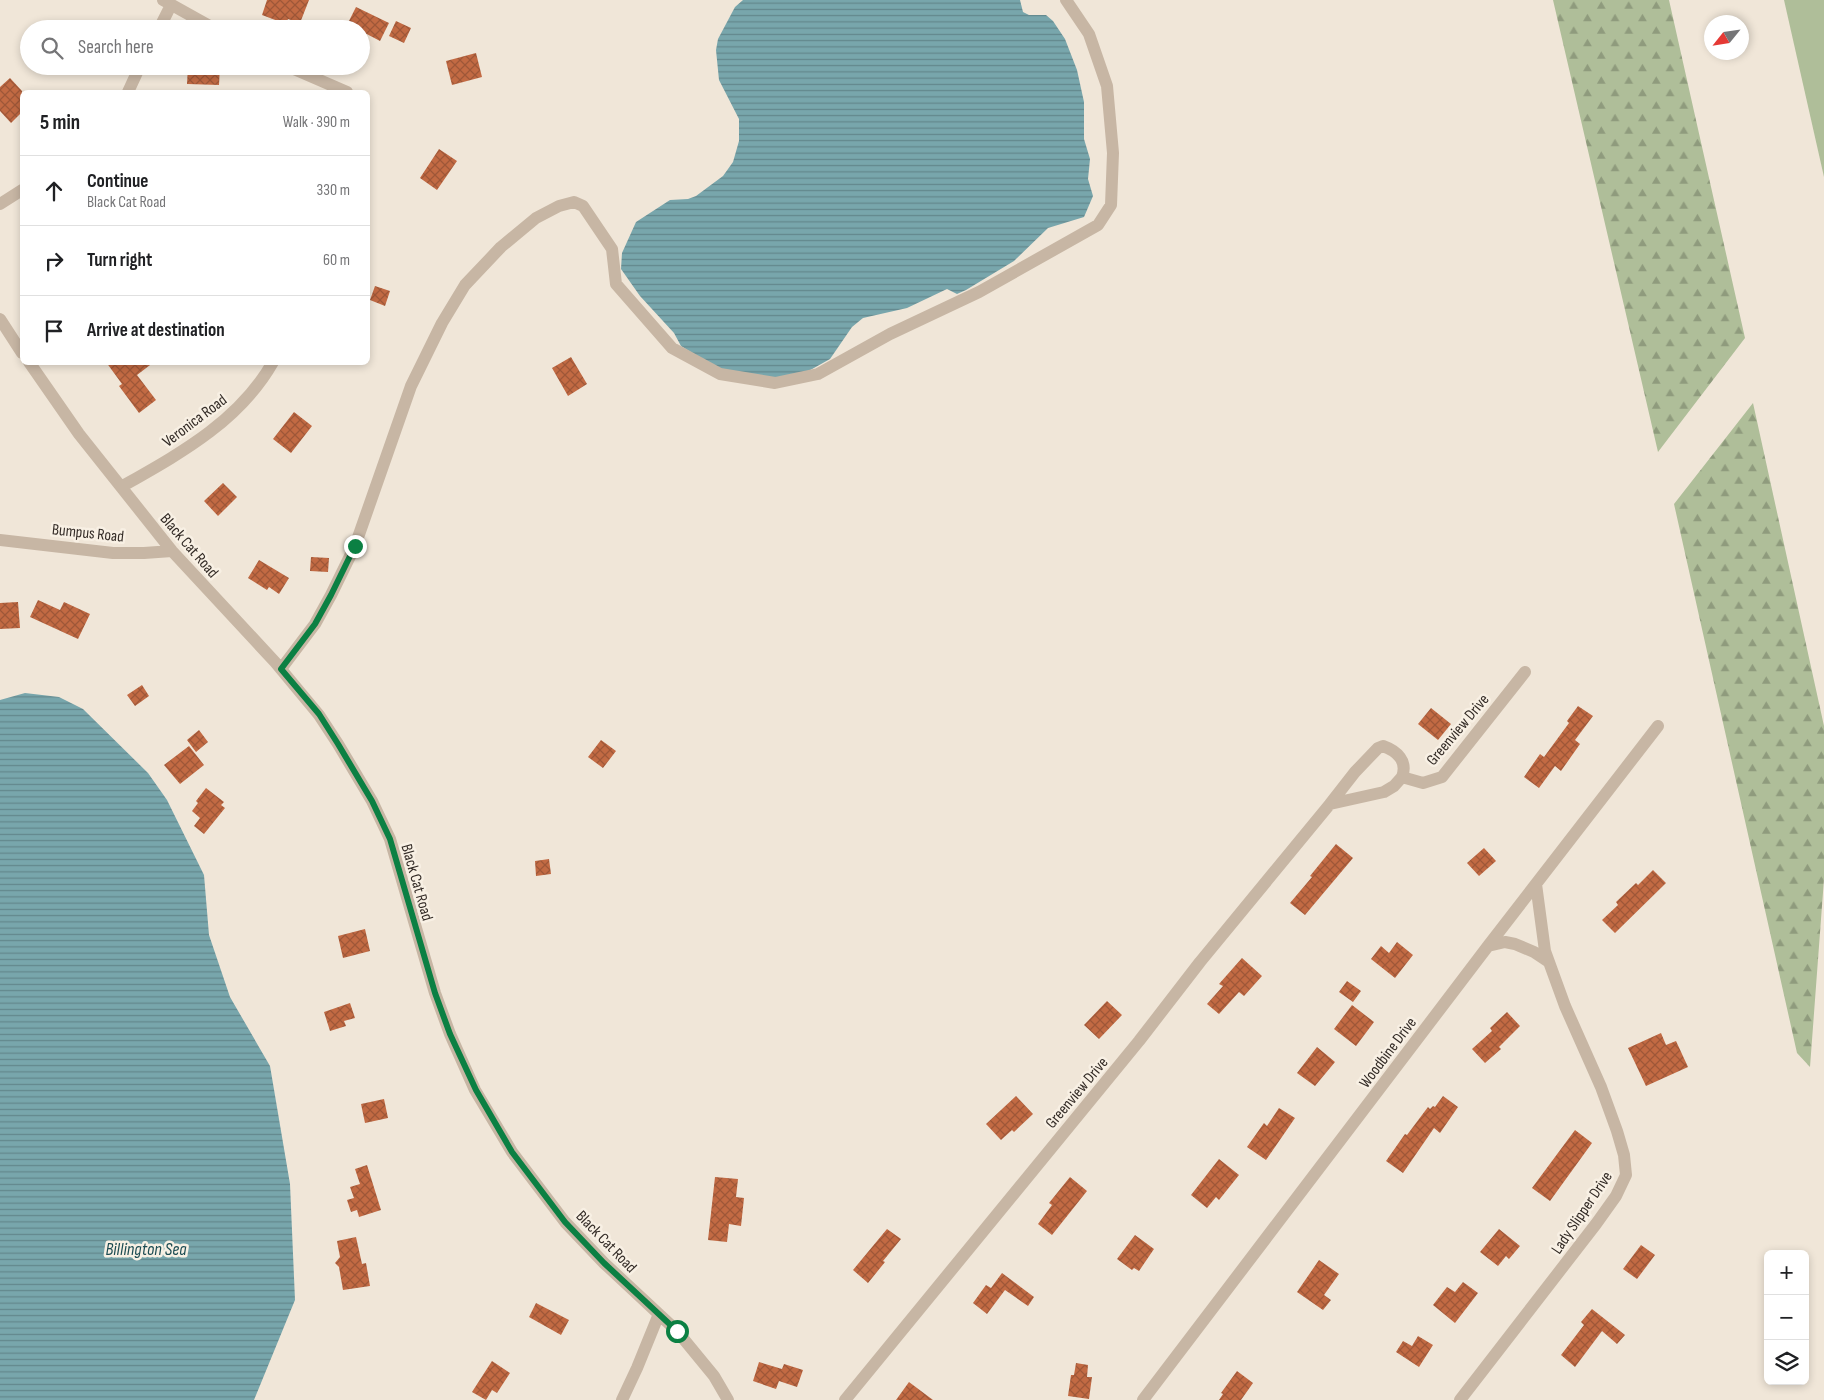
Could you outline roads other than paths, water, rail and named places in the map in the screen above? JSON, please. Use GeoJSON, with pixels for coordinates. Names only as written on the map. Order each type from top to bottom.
{"type":"FeatureCollection","features":[{"type":"Feature","properties":{"kind":"street"},"geometry":{"type":"LineString","coordinates":[[281,669],[315,624],[355,546],[411,386],[442,323],[465,285],[501,247],[536,218],[559,206],[574,202],[583,206],[612,249],[616,284],[672,348],[720,374],[775,383],[818,374],[890,334],[979,292],[1098,225],[1111,204],[1113,153],[1107,86],[1089,34],[1066,0]]}},
{"type":"Feature","properties":{"kind":"street"},"geometry":{"type":"LineString","coordinates":[[162,20],[167,2],[199,20]]}},
{"type":"Feature","properties":{"kind":"street"},"geometry":{"type":"LineString","coordinates":[[129,90],[136,75]]}},
{"type":"Feature","properties":{"kind":"street"},"geometry":{"type":"LineString","coordinates":[[308,75],[342,90]]}},
{"type":"Feature","properties":{"kind":"street"},"geometry":{"type":"LineString","coordinates":[[0,204],[20,191]]}},
{"type":"Feature","properties":{"kind":"street"},"geometry":{"type":"LineString","coordinates":[[0,320],[20,350]]}},
{"type":"Feature","properties":{"kind":"street","name":"Black Cat Road"},"geometry":{"type":"LineString","coordinates":[[31,365],[79,434],[172,550],[281,669],[319,714],[372,801],[390,839],[435,993],[450,1034],[476,1090],[512,1152],[565,1222],[604,1263],[677,1331],[699,1356],[714,1376],[728,1400]]}},
{"type":"Feature","properties":{"kind":"street","name":"Veronica Road"},"geometry":{"type":"LineString","coordinates":[[121,487],[176,456],[207,435],[234,412],[254,390],[271,365]]}},
{"type":"Feature","properties":{"kind":"street","name":"Bumpus Road"},"geometry":{"type":"LineString","coordinates":[[0,540],[113,553],[144,553],[172,550]]}},
{"type":"Feature","properties":{"kind":"street","name":"Greenview Drive"},"geometry":{"type":"LineString","coordinates":[[845,1400],[1139,1041],[1200,962],[1355,772],[1378,748],[1383,746],[1400,756],[1404,763],[1402,777],[1423,783],[1442,777],[1525,672]]}},
{"type":"Feature","properties":{"kind":"street","name":"Woodbine Drive"},"geometry":{"type":"LineString","coordinates":[[1143,1400],[1488,946],[1658,726]]}},
{"type":"Feature","properties":{"kind":"street"},"geometry":{"type":"LineString","coordinates":[[1330,804],[1384,792],[1394,786],[1402,777]]}},
{"type":"Feature","properties":{"kind":"street","name":"Lady Slipper Drive"},"geometry":{"type":"LineString","coordinates":[[1460,1400],[1596,1224],[1616,1196],[1626,1175],[1624,1155],[1617,1131],[1601,1087],[1565,1006],[1545,950],[1536,884]]}},
{"type":"Feature","properties":{"kind":"street"},"geometry":{"type":"LineString","coordinates":[[1488,946],[1505,942],[1515,944],[1534,952],[1549,962]]}},
{"type":"Feature","properties":{"kind":"street"},"geometry":{"type":"LineString","coordinates":[[622,1400],[659,1314]]}},
{"type":"Feature","properties":{"kind":"water"},"geometry":{"type":"Polygon","coordinates":[[[743,0],[1020,0],[1023,12],[1029,15],[1046,15],[1053,21],[1065,39],[1077,70],[1084,102],[1084,139],[1090,159],[1088,179],[1093,196],[1084,217],[1048,228],[1014,261],[966,290],[957,294],[947,289],[907,308],[863,318],[852,327],[830,359],[805,373],[779,380],[744,376],[713,366],[681,346],[674,333],[640,296],[621,269],[622,253],[636,222],[670,200],[688,199],[696,196],[723,176],[733,162],[739,141],[739,119],[719,80],[716,50],[718,39],[735,7],[743,0]]]}},
{"type":"Feature","properties":{"kind":"water","name":"Billington Sea"},"geometry":{"type":"Polygon","coordinates":[[[25,693],[59,697],[83,709],[148,773],[167,800],[204,875],[209,935],[230,997],[270,1066],[290,1184],[295,1300],[254,1400],[0,1400],[0,700],[25,693]]]}}]}
